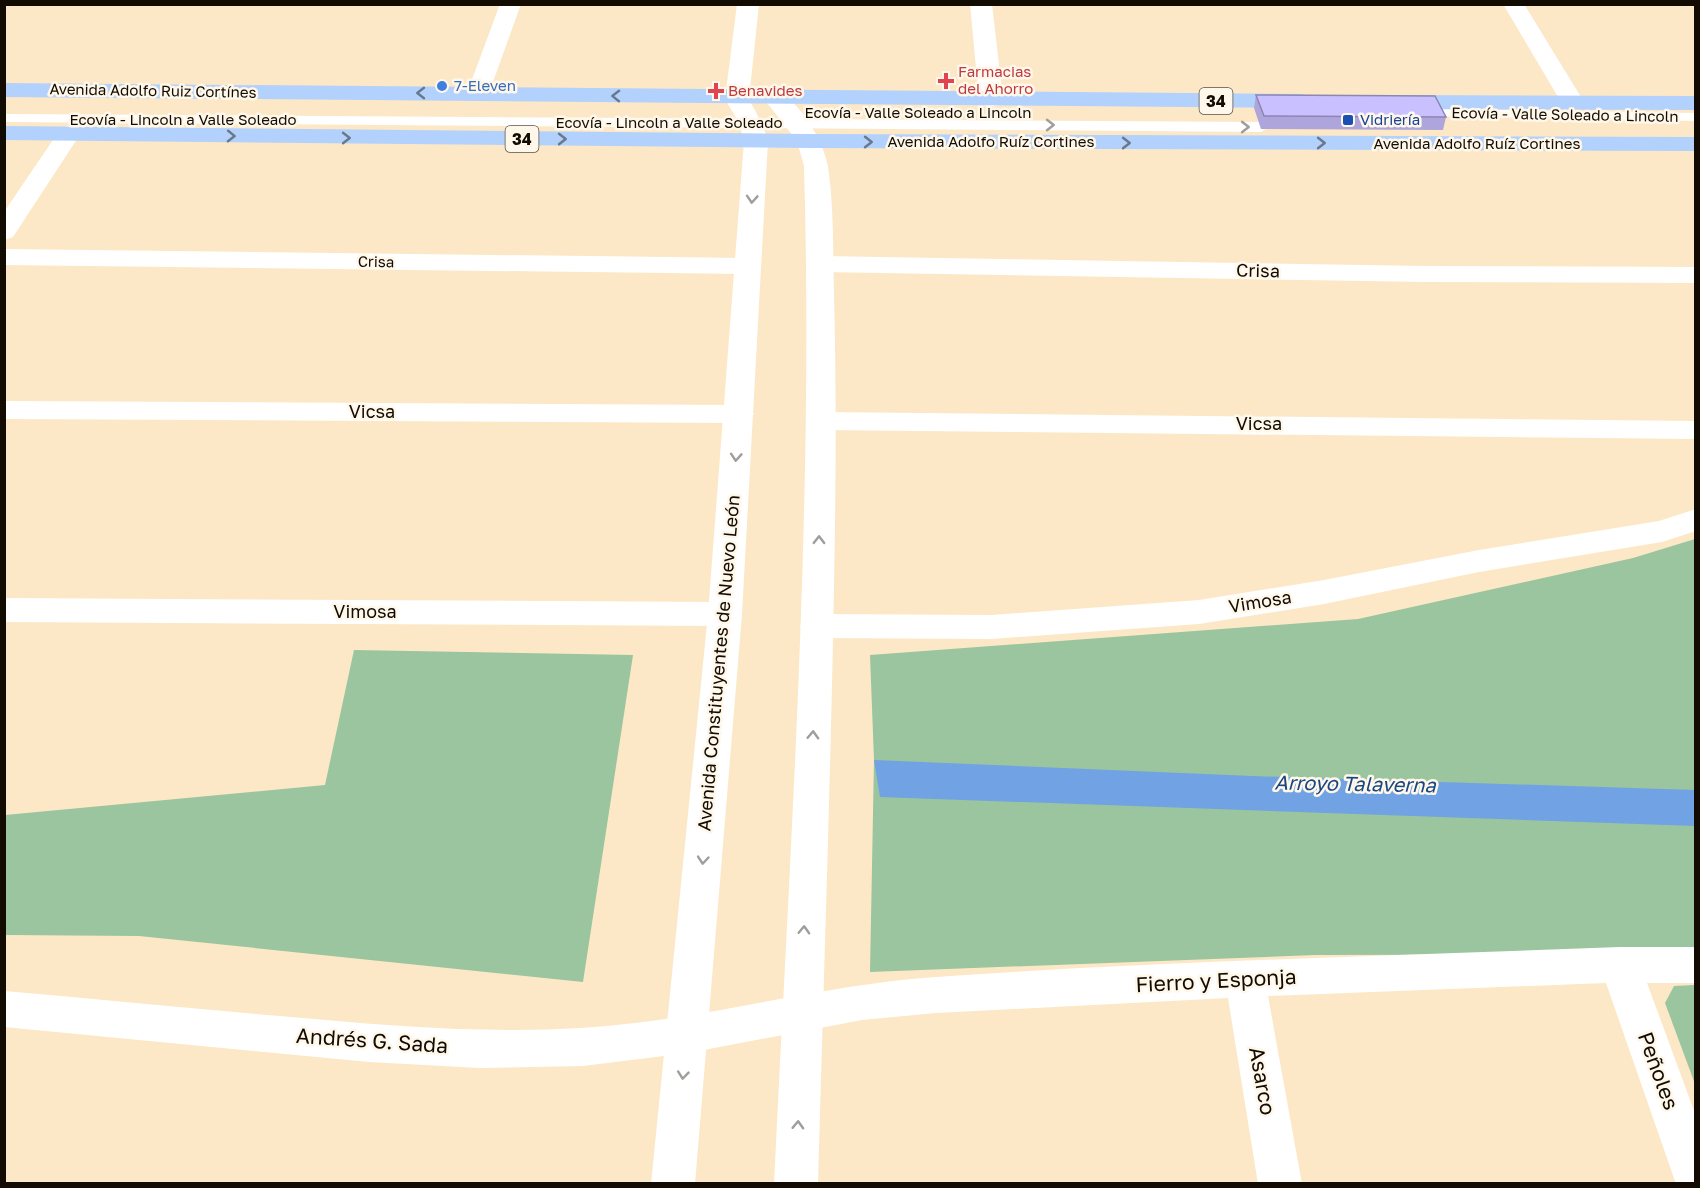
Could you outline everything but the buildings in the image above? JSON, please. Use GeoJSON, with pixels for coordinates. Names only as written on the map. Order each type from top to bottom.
{"type":"FeatureCollection","features":[{"type":"Feature","properties":{"kind":"main road","name":"Avenida Adolfo Ruiz Cortínes"},"geometry":{"type":"LineString","coordinates":[[4,90],[301,92]]}},
{"type":"Feature","properties":{"kind":"main road","name":"Avenida Adolfo Ruíz Cortines"},"geometry":{"type":"LineString","coordinates":[[301,92],[478,93],[746,111],[793,119],[991,100],[1317,101]]}},
{"type":"Feature","properties":{"kind":"main road"},"geometry":{"type":"LineString","coordinates":[[1375,102],[1695,103]]}},
{"type":"Feature","properties":{"kind":"main road","name":"Avenida Adolfo Ruíz Cortines"},"geometry":{"type":"LineString","coordinates":[[69,133],[287,138],[746,111],[793,119],[1695,144]]}},
{"type":"Feature","properties":{"kind":"main road","name":"34"},"geometry":{"type":"LineString","coordinates":[[4,133],[69,133]]}},
{"type":"Feature","properties":{"kind":"street"},"geometry":{"type":"LineString","coordinates":[[478,93],[511,4]]}},
{"type":"Feature","properties":{"kind":"street","name":"Avenida Constituyentes de Nuevo León"},"geometry":{"type":"LineString","coordinates":[[673,1184],[725,614],[739,414],[747,266],[748,4]]}},
{"type":"Feature","properties":{"kind":"street"},"geometry":{"type":"LineString","coordinates":[[981,4],[991,100]]}},
{"type":"Feature","properties":{"kind":"street"},"geometry":{"type":"LineString","coordinates":[[1513,4],[1572,102]]}},
{"type":"Feature","properties":{"kind":"street"},"geometry":{"type":"LineString","coordinates":[[793,119],[816,166],[822,421],[817,626],[796,1184]]}},
{"type":"Feature","properties":{"kind":"street"},"geometry":{"type":"LineString","coordinates":[[4,232],[69,133]]}},
{"type":"Feature","properties":{"kind":"street","name":"Crisa"},"geometry":{"type":"LineString","coordinates":[[4,258],[747,266]]}},
{"type":"Feature","properties":{"kind":"street","name":"Crisa"},"geometry":{"type":"LineString","coordinates":[[820,264],[1427,274],[1695,275]]}},
{"type":"Feature","properties":{"kind":"street","name":"Vicsa"},"geometry":{"type":"LineString","coordinates":[[4,410],[739,414]]}},
{"type":"Feature","properties":{"kind":"street","name":"Vicsa"},"geometry":{"type":"LineString","coordinates":[[822,421],[1695,430]]}},
{"type":"Feature","properties":{"kind":"street","name":"Vimosa"},"geometry":{"type":"LineString","coordinates":[[817,626],[992,627],[1199,612],[1324,592],[1479,561],[1662,531],[1695,520]]}},
{"type":"Feature","properties":{"kind":"street","name":"Vimosa"},"geometry":{"type":"LineString","coordinates":[[4,610],[725,614]]}},
{"type":"Feature","properties":{"kind":"street","name":"Fierro y Esponja"},"geometry":{"type":"LineString","coordinates":[[738,1025],[862,1002],[936,995],[1245,979],[1620,965],[1695,965]]}},
{"type":"Feature","properties":{"kind":"street","name":"Peñoles"},"geometry":{"type":"LineString","coordinates":[[1620,965],[1695,1178]]}},
{"type":"Feature","properties":{"kind":"street","name":"Asarco"},"geometry":{"type":"LineString","coordinates":[[1245,979],[1280,1184]]}},
{"type":"Feature","properties":{"kind":"street","name":"Andrés G. Sada"},"geometry":{"type":"LineString","coordinates":[[4,1009],[369,1042],[480,1049],[584,1047],[738,1025]]}},
{"type":"Feature","properties":{"kind":"lane"},"geometry":{"type":"LineString","coordinates":[[4,109],[746,111]]}},
{"type":"Feature","properties":{"kind":"lane","name":"Ecovía - Lincoln a Valle Soleado"},"geometry":{"type":"LineString","coordinates":[[4,118],[746,111]]}},
{"type":"Feature","properties":{"kind":"lane","name":"Ecovía - Valle Soleado a Lincoln"},"geometry":{"type":"LineString","coordinates":[[1434,113],[1695,117]]}},
{"type":"Feature","properties":{"kind":"lane","name":"Ecovía - Lincoln a Valle Soleado"},"geometry":{"type":"LineString","coordinates":[[793,119],[1258,120]]}},
{"type":"Feature","properties":{"kind":"lane"},"geometry":{"type":"LineString","coordinates":[[1441,128],[1695,129]]}},
{"type":"Feature","properties":{"kind":"green space"},"geometry":{"type":"Polygon","coordinates":[[[1695,539],[1695,954],[1315,955],[870,972],[874,760],[870,655],[1358,619],[1633,558],[1695,539]]]}},
{"type":"Feature","properties":{"kind":"green space"},"geometry":{"type":"Polygon","coordinates":[[[354,650],[633,655],[583,982],[139,936],[5,935],[5,815],[325,785],[354,650]]]}},
{"type":"Feature","properties":{"kind":"green space"},"geometry":{"type":"Polygon","coordinates":[[[1696,985],[1695,1084],[1665,1003],[1674,986],[1696,985]]]}},
{"type":"Feature","properties":{"kind":"water","name":"Arroyo Talaverna"},"geometry":{"type":"Polygon","coordinates":[[[874,760],[1252,776],[1695,790],[1695,826],[880,797],[874,760]]]}},
{"type":"Feature","properties":{"kind":"place","name":"Farmacias del Ahorro"},"geometry":{"type":"Point","coordinates":[946,81]}},
{"type":"Feature","properties":{"kind":"place","name":"7-Eleven"},"geometry":{"type":"Point","coordinates":[442,86]}},
{"type":"Feature","properties":{"kind":"place","name":"Benavides"},"geometry":{"type":"Point","coordinates":[716,91]}},
{"type":"Feature","properties":{"kind":"place","name":"Vidriería"},"geometry":{"type":"Point","coordinates":[1348,120]}}]}
